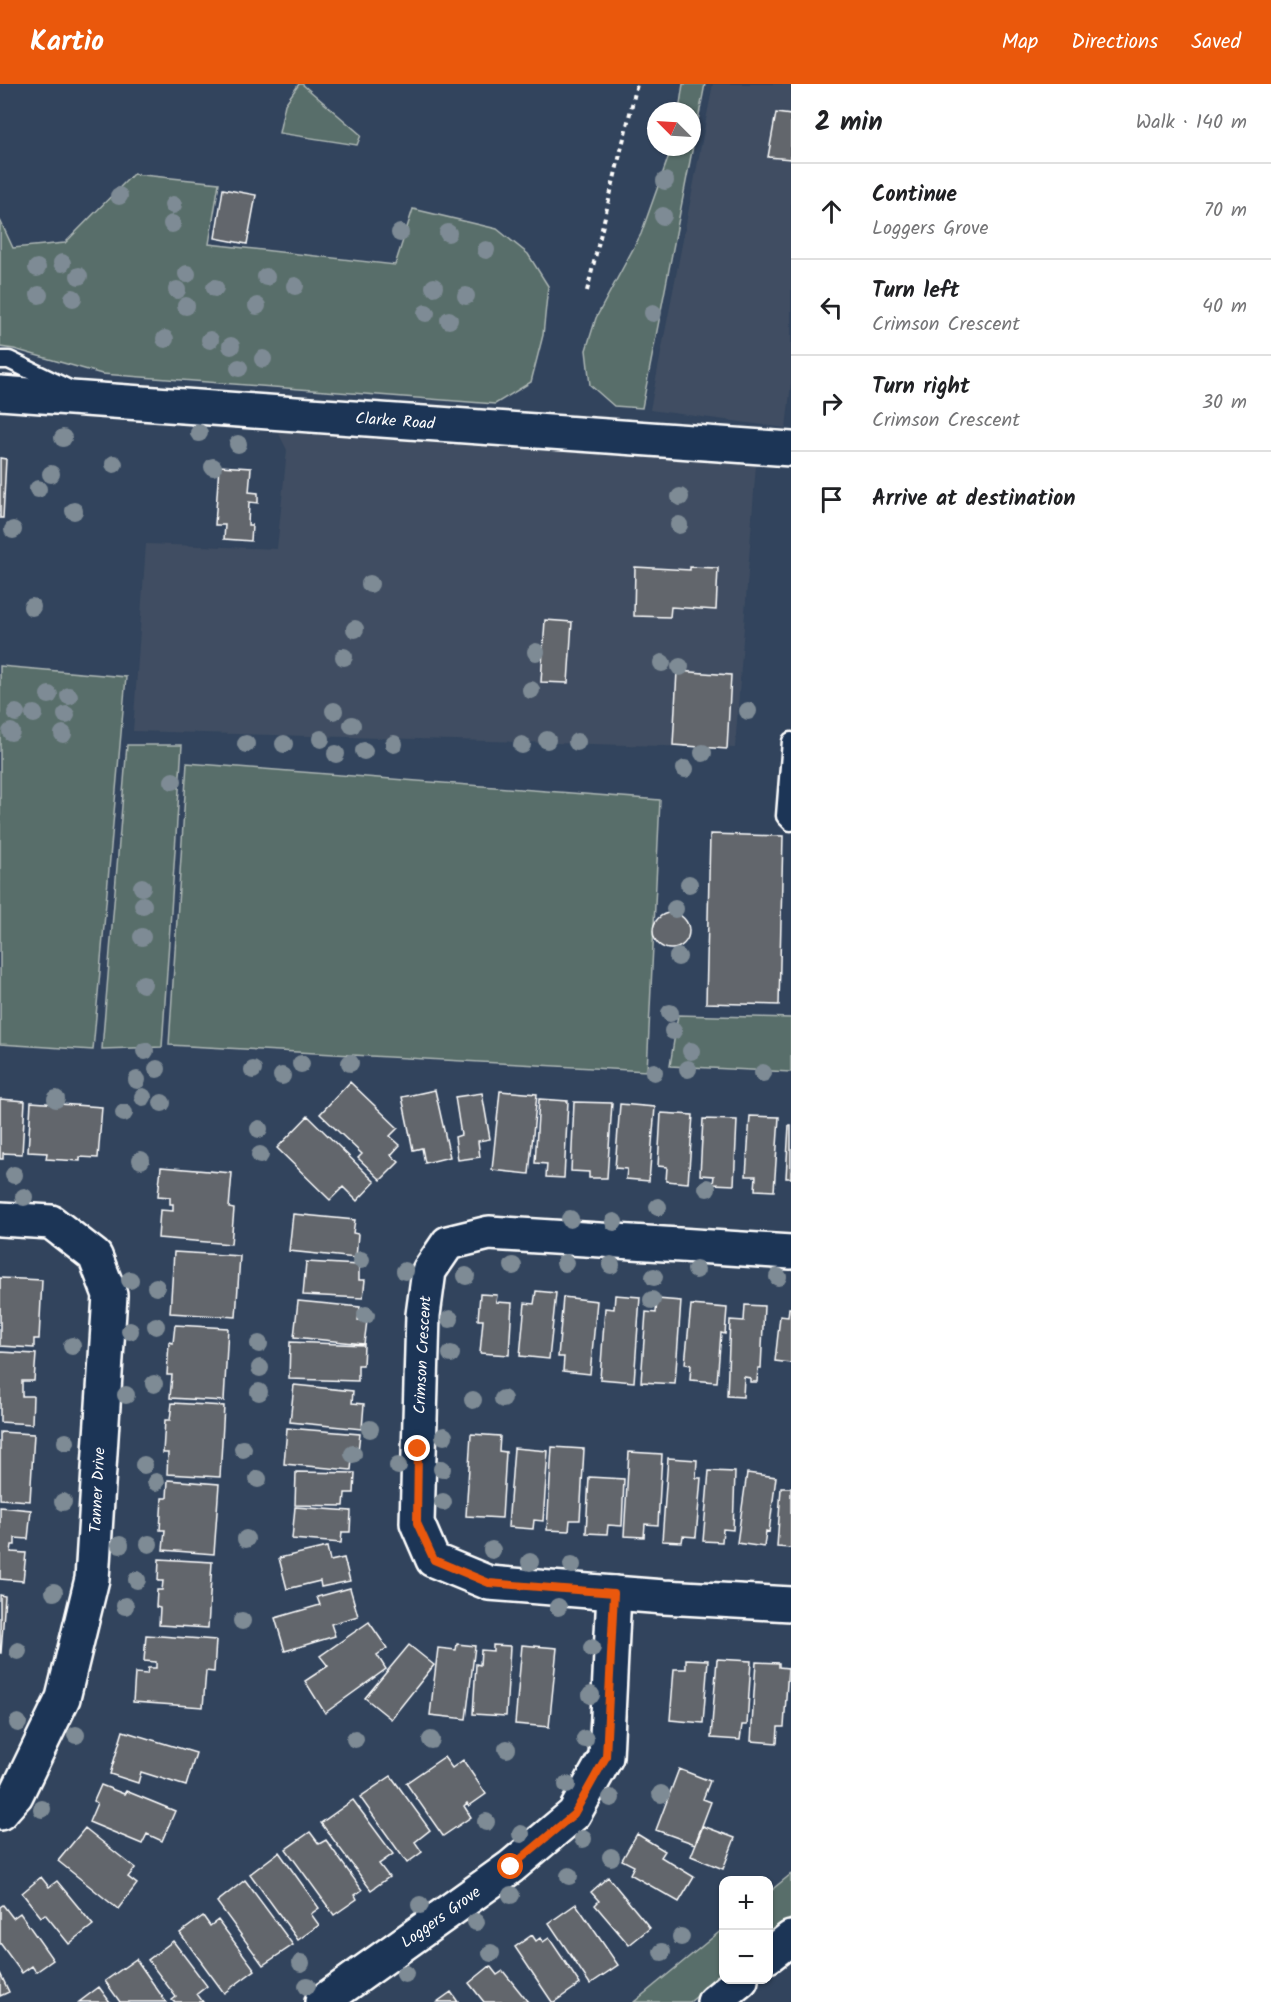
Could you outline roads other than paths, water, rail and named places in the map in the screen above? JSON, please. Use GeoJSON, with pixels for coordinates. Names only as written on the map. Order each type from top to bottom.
{"type":"FeatureCollection","features":[{"type":"Feature","properties":{"kind":"street","name":"Clarke Road"},"geometry":{"type":"LineString","coordinates":[[0,393],[791,449]]}},
{"type":"Feature","properties":{"kind":"street","name":"Tanner Drive"},"geometry":{"type":"LineString","coordinates":[[0,1219],[51,1222],[95,1257],[110,1295],[92,1579],[63,1698],[16,1795],[0,1813]]}},
{"type":"Feature","properties":{"kind":"street","name":"Crimson Crescent"},"geometry":{"type":"LineString","coordinates":[[791,1252],[489,1233],[448,1244],[429,1271],[423,1315],[417,1523],[434,1560],[489,1583],[791,1604]]}},
{"type":"Feature","properties":{"kind":"street","name":"Loggers Grove"},"geometry":{"type":"LineString","coordinates":[[322,2002],[511,1867],[574,1814],[606,1757],[614,1593]]}},
{"type":"Feature","properties":{"kind":"street"},"geometry":{"type":"LineString","coordinates":[[773,1952],[791,1938]]}},
{"type":"Feature","properties":{"kind":"street"},"geometry":{"type":"LineString","coordinates":[[714,2002],[736,1984]]}},
{"type":"Feature","properties":{"kind":"lane"},"geometry":{"type":"LineString","coordinates":[[0,360],[9,360],[89,399]]}},
{"type":"Feature","properties":{"kind":"lane"},"geometry":{"type":"LineString","coordinates":[[791,741],[785,816],[791,822]]}}]}
